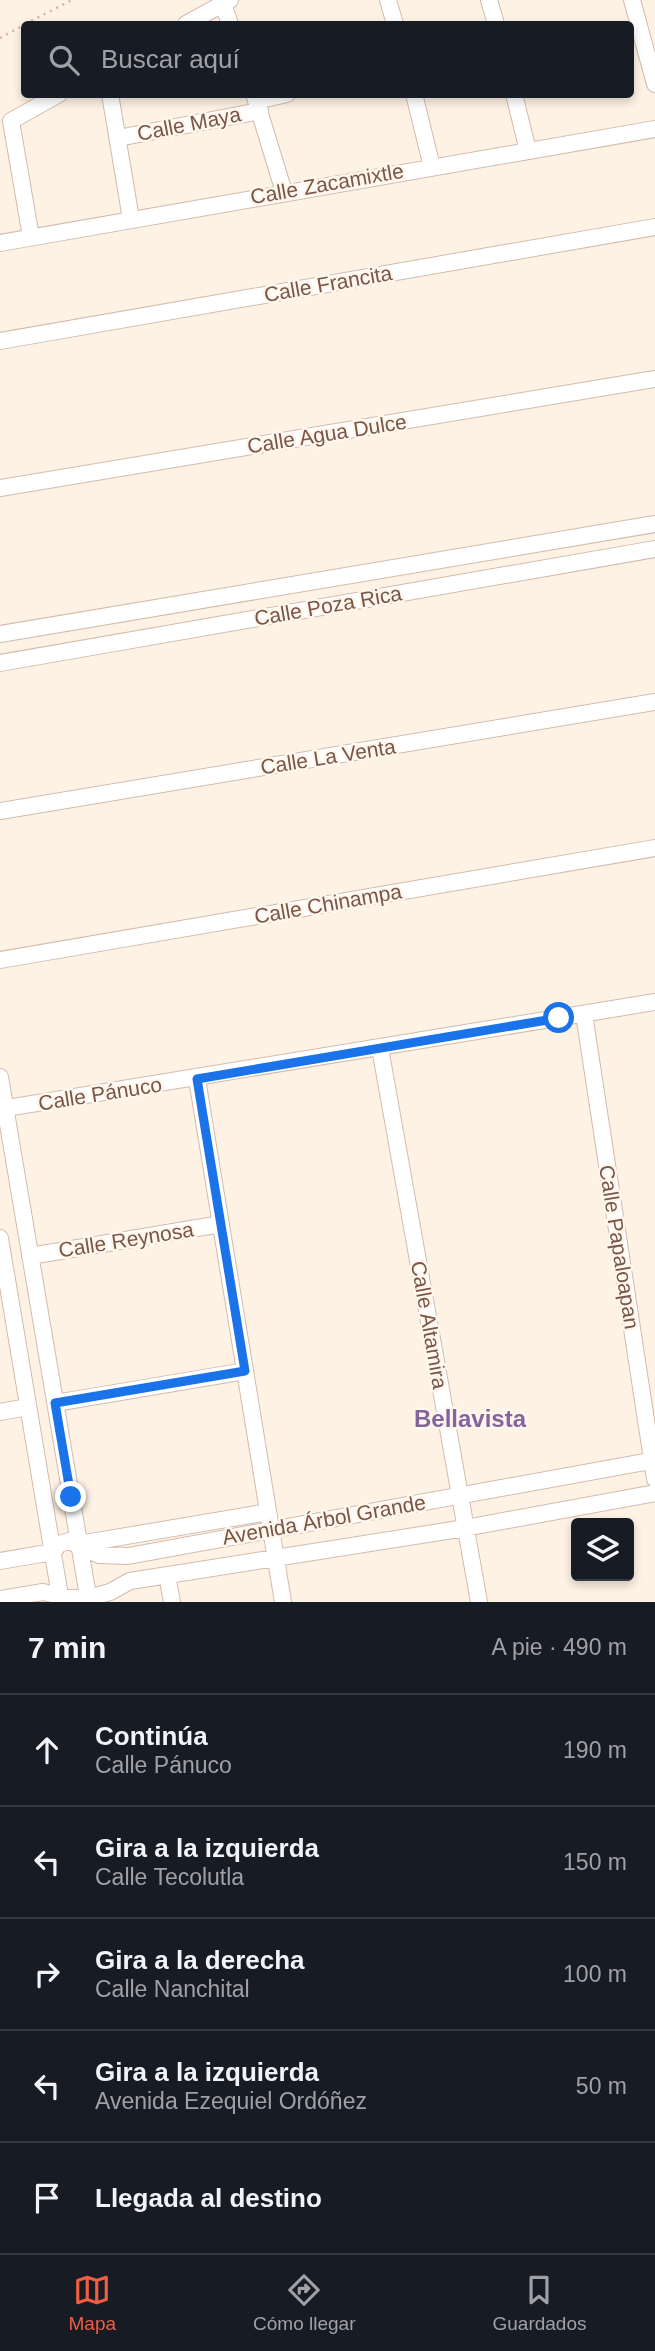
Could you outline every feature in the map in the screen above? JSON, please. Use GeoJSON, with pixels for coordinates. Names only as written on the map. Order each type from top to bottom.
{"type":"FeatureCollection","features":[{"type":"Feature","properties":{"kind":"street"},"geometry":{"type":"LineString","coordinates":[[388,0],[394,21]]}},
{"type":"Feature","properties":{"kind":"street"},"geometry":{"type":"LineString","coordinates":[[489,0],[495,21]]}},
{"type":"Feature","properties":{"kind":"street"},"geometry":{"type":"LineString","coordinates":[[632,0],[637,40],[655,84]]}},
{"type":"Feature","properties":{"kind":"street"},"geometry":{"type":"LineString","coordinates":[[192,21],[227,2],[230,21]]}},
{"type":"Feature","properties":{"kind":"street"},"geometry":{"type":"LineString","coordinates":[[30,237],[11,121],[52,98]]}},
{"type":"Feature","properties":{"kind":"street"},"geometry":{"type":"LineString","coordinates":[[111,98],[131,219]]}},
{"type":"Feature","properties":{"kind":"street"},"geometry":{"type":"LineString","coordinates":[[415,98],[432,167]]}},
{"type":"Feature","properties":{"kind":"street"},"geometry":{"type":"LineString","coordinates":[[515,98],[528,151]]}},
{"type":"Feature","properties":{"kind":"street"},"geometry":{"type":"LineString","coordinates":[[257,102],[285,192]]}},
{"type":"Feature","properties":{"kind":"street","name":"Calle Maya"},"geometry":{"type":"LineString","coordinates":[[118,138],[257,102]]}},
{"type":"Feature","properties":{"kind":"street","name":"Calle Zacamixtle"},"geometry":{"type":"LineString","coordinates":[[0,243],[655,129]]}},
{"type":"Feature","properties":{"kind":"street","name":"Calle Francita"},"geometry":{"type":"LineString","coordinates":[[0,341],[655,227]]}},
{"type":"Feature","properties":{"kind":"street","name":"Calle Agua Dulce"},"geometry":{"type":"LineString","coordinates":[[0,488],[655,379]]}},
{"type":"Feature","properties":{"kind":"street","name":"Calle Poza Rica"},"geometry":{"type":"LineString","coordinates":[[0,634],[655,524]]}},
{"type":"Feature","properties":{"kind":"street","name":"Calle Poza Rica"},"geometry":{"type":"LineString","coordinates":[[0,663],[655,549]]}},
{"type":"Feature","properties":{"kind":"street"},"geometry":{"type":"LineString","coordinates":[[383,570],[388,583],[386,596]]}},
{"type":"Feature","properties":{"kind":"street"},"geometry":{"type":"LineString","coordinates":[[331,579],[327,592],[332,606]]}},
{"type":"Feature","properties":{"kind":"street","name":"Calle La Venta"},"geometry":{"type":"LineString","coordinates":[[0,811],[655,702]]}},
{"type":"Feature","properties":{"kind":"street","name":"Calle Chinampa"},"geometry":{"type":"LineString","coordinates":[[0,960],[655,848]]}},
{"type":"Feature","properties":{"kind":"street","name":"Calle Pánuco"},"geometry":{"type":"LineString","coordinates":[[3,1109],[655,1002]]}},
{"type":"Feature","properties":{"kind":"street","name":"Calle Papaloapan"},"geometry":{"type":"LineString","coordinates":[[584,1014],[655,1479]]}},
{"type":"Feature","properties":{"kind":"street","name":"Calle Altamira"},"geometry":{"type":"LineString","coordinates":[[380,1048],[479,1602]]}},
{"type":"Feature","properties":{"kind":"street"},"geometry":{"type":"LineString","coordinates":[[0,1077],[3,1109],[89,1600]]}},
{"type":"Feature","properties":{"kind":"street"},"geometry":{"type":"LineString","coordinates":[[197,1079],[283,1602]]}},
{"type":"Feature","properties":{"kind":"street","name":"Calle Reynosa"},"geometry":{"type":"LineString","coordinates":[[30,1256],[221,1224]]}},
{"type":"Feature","properties":{"kind":"street"},"geometry":{"type":"LineString","coordinates":[[0,1238],[2,1263],[61,1599]]}},
{"type":"Feature","properties":{"kind":"street"},"geometry":{"type":"LineString","coordinates":[[55,1403],[245,1371]]}},
{"type":"Feature","properties":{"kind":"street"},"geometry":{"type":"LineString","coordinates":[[0,1412],[28,1407]]}},
{"type":"Feature","properties":{"kind":"street","name":"Avenida Árbol Grande"},"geometry":{"type":"LineString","coordinates":[[79,1544],[99,1555],[113,1557],[653,1460]]}},
{"type":"Feature","properties":{"kind":"street","name":"Avenida Árbol Grande"},"geometry":{"type":"LineString","coordinates":[[0,1599],[43,1592],[61,1599],[89,1600],[130,1581],[465,1528],[655,1493]]}},
{"type":"Feature","properties":{"kind":"street"},"geometry":{"type":"LineString","coordinates":[[0,1561],[53,1552],[59,1544],[69,1541],[79,1544],[268,1512]]}},
{"type":"Feature","properties":{"kind":"street"},"geometry":{"type":"LineString","coordinates":[[167,1576],[172,1602]]}},
{"type":"Feature","properties":{"kind":"path"},"geometry":{"type":"LineString","coordinates":[[33,21],[72,0]]}},
{"type":"Feature","properties":{"kind":"path"},"geometry":{"type":"LineString","coordinates":[[0,38],[21,27]]}},
{"type":"Feature","properties":{"kind":"district","name":"Bellavista"},"geometry":{"type":"Point","coordinates":[470,1419]}},
{"type":"Feature","properties":{"kind":"route"},"geometry":{"type":"LineString","coordinates":[[71,1497],[55,1403],[245,1371],[197,1079],[559,1018]]}}]}
